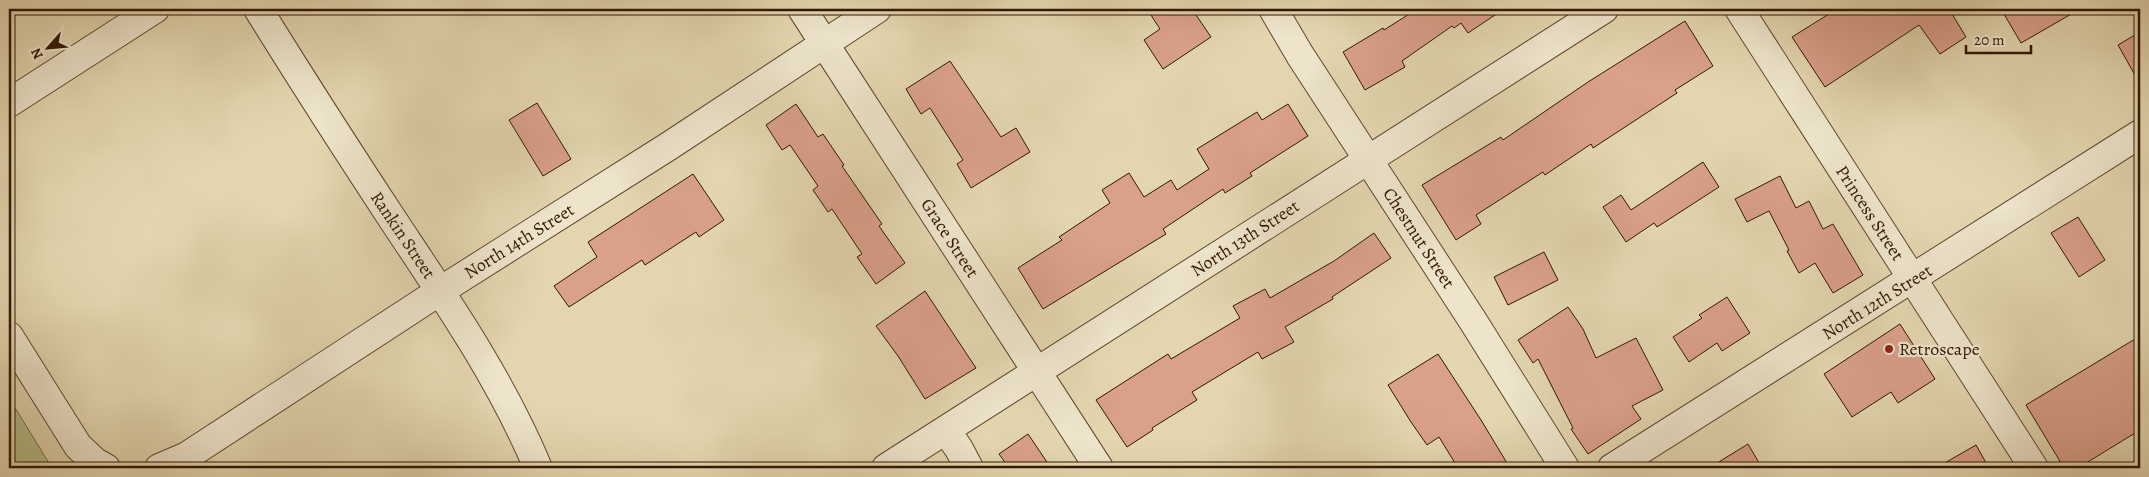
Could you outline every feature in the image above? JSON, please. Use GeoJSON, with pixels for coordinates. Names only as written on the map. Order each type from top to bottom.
{"type":"FeatureCollection","features":[{"type":"Feature","properties":{"kind":"street"},"geometry":{"type":"LineString","coordinates":[[9,103],[155,9]]}},
{"type":"Feature","properties":{"kind":"street","name":"Rankin Street"},"geometry":{"type":"LineString","coordinates":[[258,9],[326,119],[440,291],[494,377],[520,425],[538,468]]}},
{"type":"Feature","properties":{"kind":"street","name":"Grace Street"},"geometry":{"type":"LineString","coordinates":[[802,9],[1099,468]]}},
{"type":"Feature","properties":{"kind":"street","name":"North 14th Street"},"geometry":{"type":"LineString","coordinates":[[159,468],[187,456],[440,291],[669,146],[877,9]]}},
{"type":"Feature","properties":{"kind":"street","name":"Chestnut Street"},"geometry":{"type":"LineString","coordinates":[[1273,9],[1300,56],[1565,468]]}},
{"type":"Feature","properties":{"kind":"street","name":"North 13th Street"},"geometry":{"type":"LineString","coordinates":[[886,468],[1604,9]]}},
{"type":"Feature","properties":{"kind":"street","name":"Princess Street"},"geometry":{"type":"LineString","coordinates":[[1739,9],[2034,468]]}},
{"type":"Feature","properties":{"kind":"street","name":"North 12th Street"},"geometry":{"type":"LineString","coordinates":[[1612,468],[2140,134]]}},
{"type":"Feature","properties":{"kind":"street"},"geometry":{"type":"LineString","coordinates":[[9,336],[78,446],[95,462],[106,468]]}},
{"type":"Feature","properties":{"kind":"street"},"geometry":{"type":"LineString","coordinates":[[946,430],[969,468]]}},
{"type":"Feature","properties":{"kind":"green space"},"geometry":{"type":"Polygon","coordinates":[[[9,398],[52,468],[9,468],[9,398]]]}},
{"type":"Feature","properties":{"kind":"building"},"geometry":{"type":"Polygon","coordinates":[[[1147,9],[1192,9],[1211,37],[1163,69],[1144,40],[1160,29],[1147,9]]]}},
{"type":"Feature","properties":{"kind":"building"},"geometry":{"type":"Polygon","coordinates":[[[1417,9],[1504,9],[1468,33],[1461,23],[1454,28],[1452,26],[1402,61],[1405,67],[1365,90],[1343,52],[1383,28],[1384,30],[1417,9]]]}},
{"type":"Feature","properties":{"kind":"building"},"geometry":{"type":"Polygon","coordinates":[[[1837,9],[1949,9],[1966,37],[1940,54],[1919,25],[1825,87],[1792,37],[1837,9]]]}},
{"type":"Feature","properties":{"kind":"building"},"geometry":{"type":"Polygon","coordinates":[[[2001,9],[2080,9],[2021,43],[2001,9]]]}},
{"type":"Feature","properties":{"kind":"building"},"geometry":{"type":"Polygon","coordinates":[[[1685,21],[1713,66],[1675,90],[1677,93],[1593,148],[1591,144],[1545,175],[1543,172],[1476,215],[1481,224],[1456,240],[1422,185],[1501,137],[1503,140],[1588,82],[1685,21]]]}},
{"type":"Feature","properties":{"kind":"building"},"geometry":{"type":"Polygon","coordinates":[[[2140,32],[2140,84],[2118,45],[2140,32]]]}},
{"type":"Feature","properties":{"kind":"building"},"geometry":{"type":"Polygon","coordinates":[[[950,61],[1001,137],[1016,128],[1030,152],[971,188],[957,164],[963,160],[930,108],[921,114],[906,89],[950,61]]]}},
{"type":"Feature","properties":{"kind":"building"},"geometry":{"type":"Polygon","coordinates":[[[537,103],[571,159],[543,176],[509,120],[537,103]]]}},
{"type":"Feature","properties":{"kind":"building"},"geometry":{"type":"Polygon","coordinates":[[[796,104],[818,137],[823,134],[844,165],[842,166],[882,224],[879,226],[905,263],[876,284],[857,257],[862,254],[832,209],[828,212],[813,190],[818,186],[790,145],[782,150],[766,125],[796,104]]]}},
{"type":"Feature","properties":{"kind":"building"},"geometry":{"type":"Polygon","coordinates":[[[1288,104],[1308,136],[1250,173],[1252,176],[1225,193],[1223,189],[1163,229],[1166,234],[1043,309],[1018,268],[1062,240],[1059,237],[1110,203],[1102,190],[1129,173],[1144,197],[1171,180],[1177,190],[1209,169],[1197,149],[1257,112],[1262,120],[1288,104]]]}},
{"type":"Feature","properties":{"kind":"building"},"geometry":{"type":"Polygon","coordinates":[[[1703,162],[1719,187],[1657,227],[1654,223],[1626,242],[1603,207],[1621,195],[1631,210],[1703,162]]]}},
{"type":"Feature","properties":{"kind":"building"},"geometry":{"type":"Polygon","coordinates":[[[693,174],[724,220],[699,237],[696,232],[645,265],[642,260],[569,307],[554,286],[597,257],[588,242],[693,174]]]}},
{"type":"Feature","properties":{"kind":"building"},"geometry":{"type":"Polygon","coordinates":[[[1780,176],[1796,208],[1809,201],[1823,229],[1833,224],[1863,275],[1833,293],[1815,263],[1799,273],[1769,211],[1747,222],[1735,199],[1780,176]]]}},
{"type":"Feature","properties":{"kind":"building"},"geometry":{"type":"Polygon","coordinates":[[[2078,217],[2105,260],[2079,277],[2051,233],[2078,217]]]}},
{"type":"Feature","properties":{"kind":"building"},"geometry":{"type":"Polygon","coordinates":[[[1374,233],[1391,258],[1332,297],[1333,299],[1285,327],[1294,342],[1262,359],[1258,352],[1192,392],[1197,400],[1152,428],[1153,430],[1127,447],[1096,400],[1168,354],[1171,359],[1240,318],[1233,306],[1265,289],[1270,298],[1334,261],[1374,233]]]}},
{"type":"Feature","properties":{"kind":"building"},"geometry":{"type":"Polygon","coordinates":[[[1544,252],[1558,280],[1508,305],[1494,277],[1544,252]]]}},
{"type":"Feature","properties":{"kind":"building"},"geometry":{"type":"Polygon","coordinates":[[[925,291],[976,368],[925,399],[898,356],[876,326],[925,291]]]}},
{"type":"Feature","properties":{"kind":"building"},"geometry":{"type":"Polygon","coordinates":[[[1727,297],[1750,333],[1722,351],[1717,343],[1689,362],[1673,337],[1702,318],[1699,315],[1727,297]]]}},
{"type":"Feature","properties":{"kind":"building"},"geometry":{"type":"Polygon","coordinates":[[[1568,307],[1583,329],[1596,358],[1636,338],[1663,390],[1632,406],[1641,419],[1588,454],[1571,429],[1573,428],[1538,359],[1533,363],[1518,340],[1568,307]]]}},
{"type":"Feature","properties":{"kind":"building","name":"Retroscape"},"geometry":{"type":"Polygon","coordinates":[[[1900,324],[1935,379],[1898,403],[1891,392],[1852,417],[1824,374],[1900,324]]]}},
{"type":"Feature","properties":{"kind":"building"},"geometry":{"type":"Polygon","coordinates":[[[2140,336],[2140,430],[2078,468],[2064,468],[2026,405],[2140,336]]]}},
{"type":"Feature","properties":{"kind":"building"},"geometry":{"type":"Polygon","coordinates":[[[1438,354],[1510,468],[1458,468],[1439,437],[1427,445],[1411,422],[1388,385],[1438,354]]]}},
{"type":"Feature","properties":{"kind":"building"},"geometry":{"type":"Polygon","coordinates":[[[1028,434],[1051,468],[1009,468],[999,454],[1028,434]]]}},
{"type":"Feature","properties":{"kind":"building"},"geometry":{"type":"Polygon","coordinates":[[[1748,444],[1762,468],[1709,468],[1748,444]]]}},
{"type":"Feature","properties":{"kind":"building"},"geometry":{"type":"Polygon","coordinates":[[[1976,445],[1989,468],[1936,468],[1976,445]]]}},
{"type":"Feature","properties":{"kind":"place","name":"Retroscape"},"geometry":{"type":"Point","coordinates":[1889,349]}}]}
